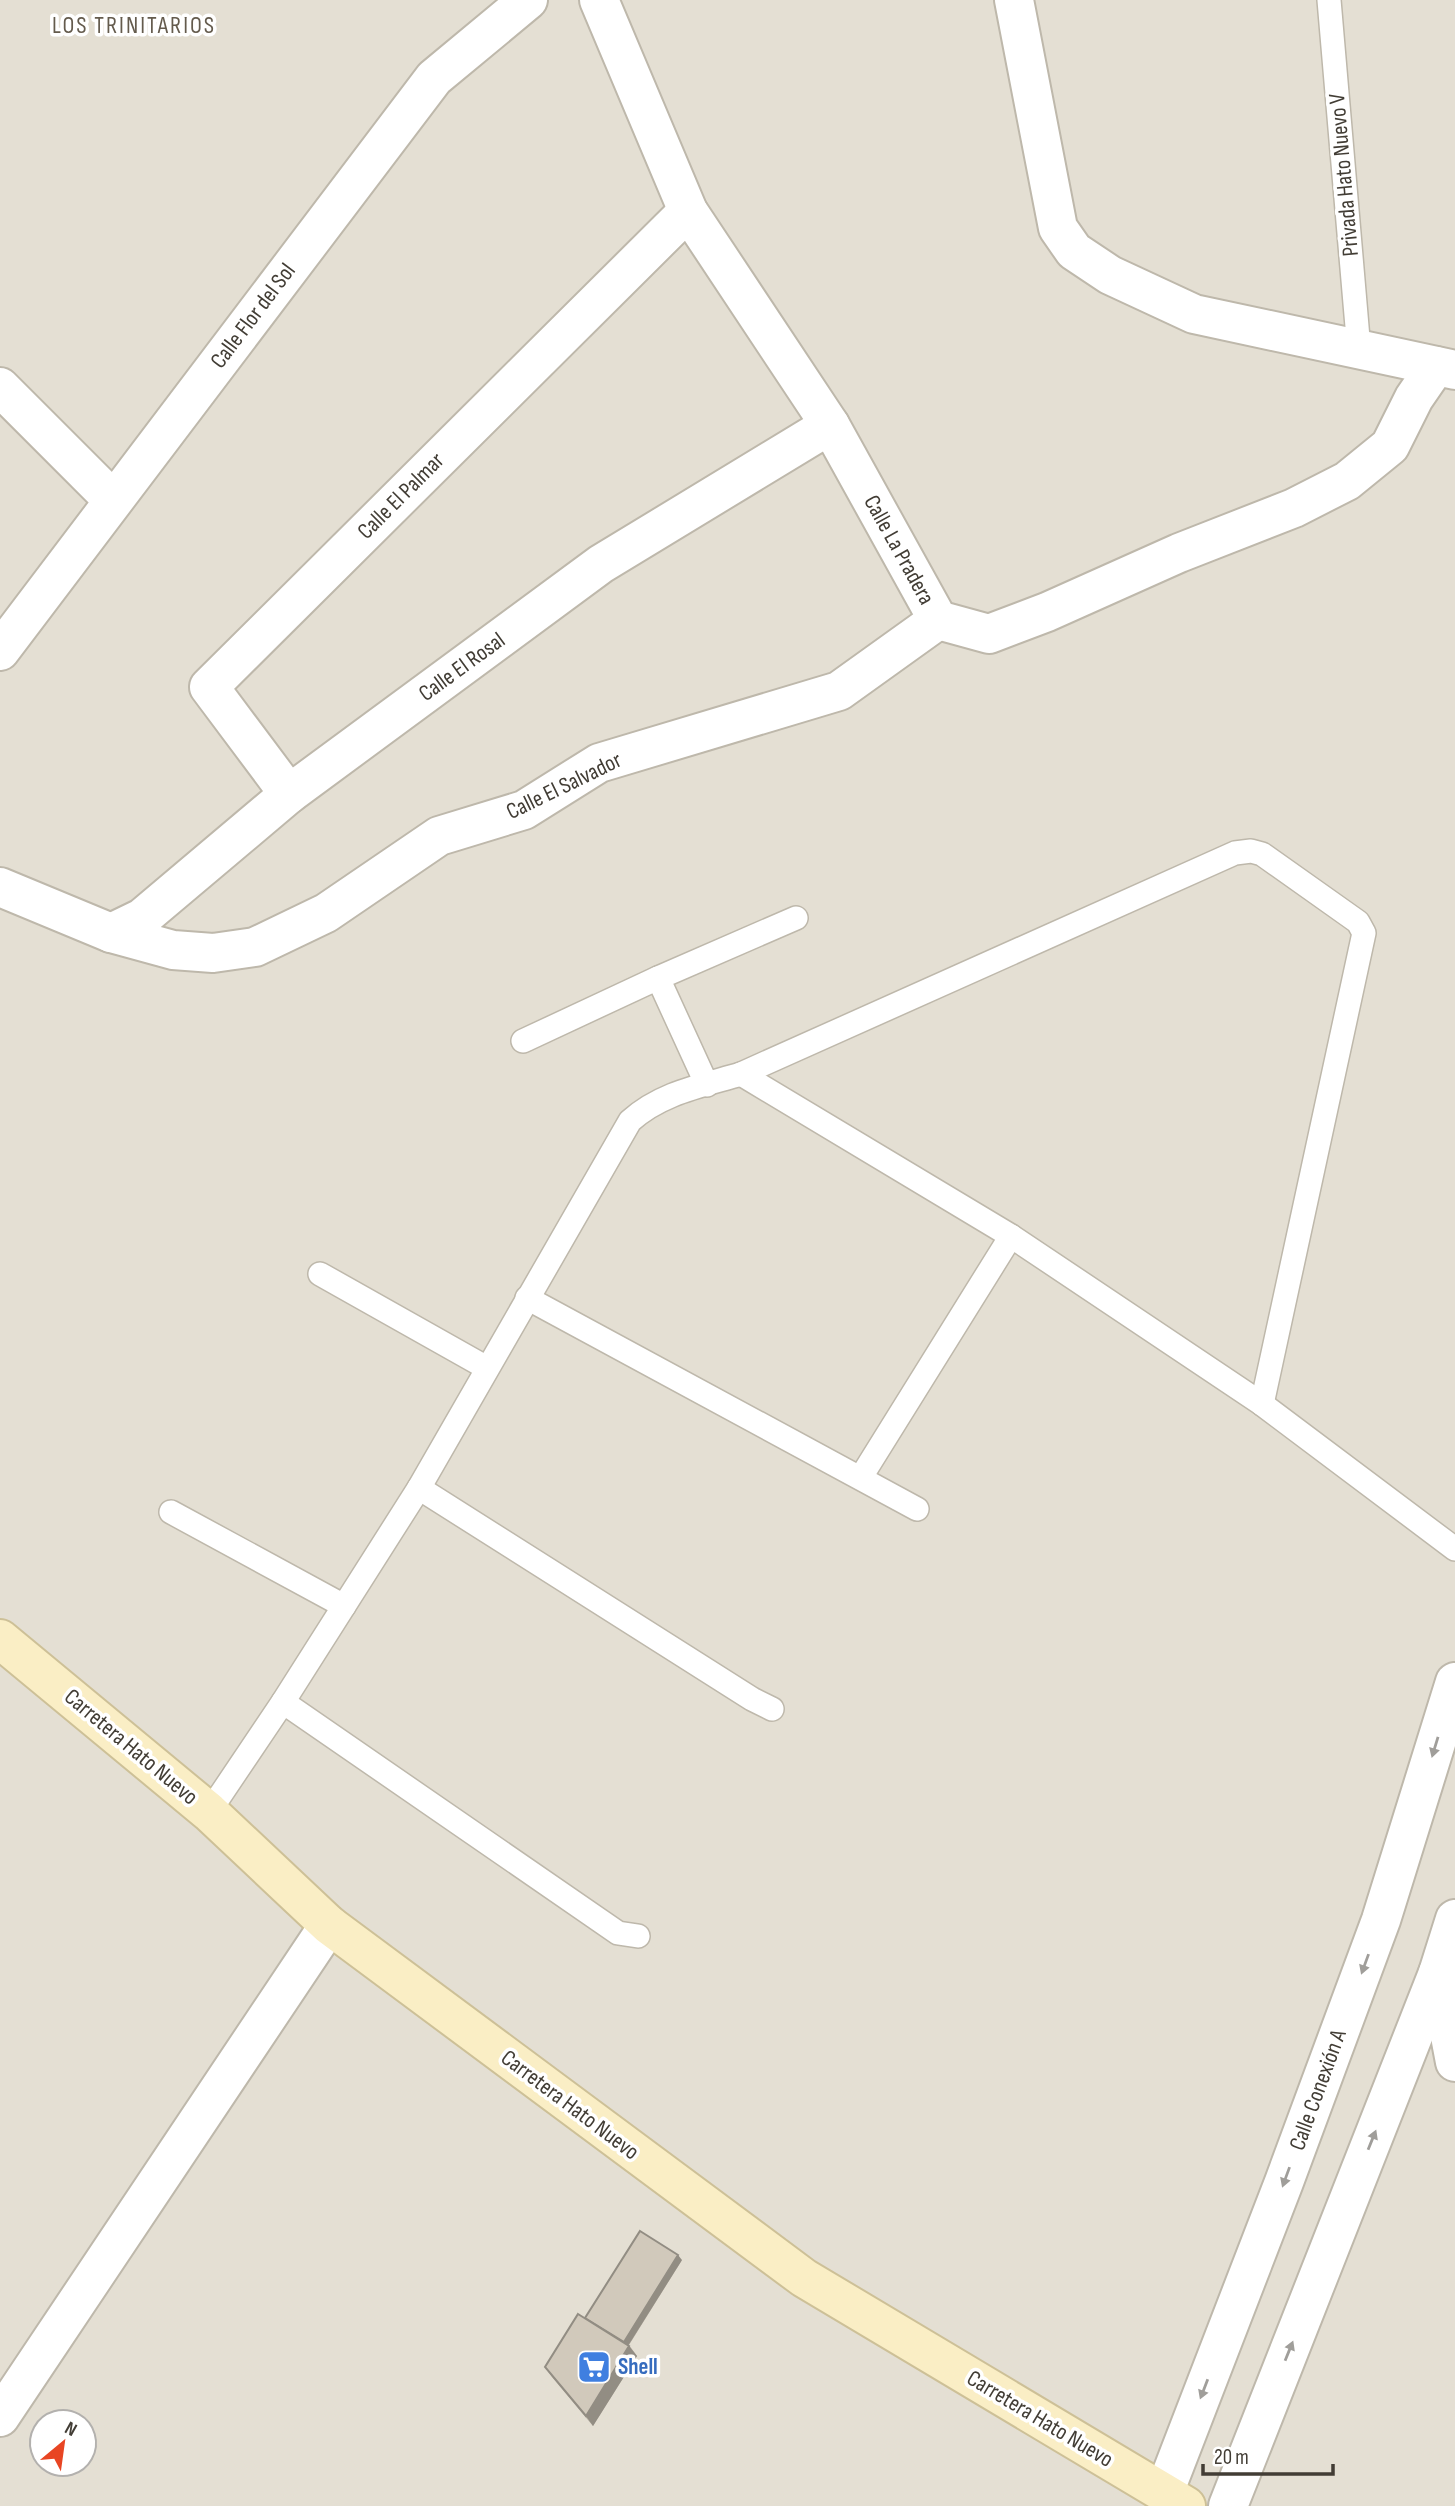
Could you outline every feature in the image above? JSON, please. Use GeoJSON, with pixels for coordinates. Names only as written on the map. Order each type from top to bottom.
{"type":"FeatureCollection","features":[{"type":"Feature","properties":{"kind":"main road","name":"Carretera Hato Nuevo"},"geometry":{"type":"LineString","coordinates":[[0,1639],[209,1812],[329,1925],[804,2278],[1175,2499]]}},
{"type":"Feature","properties":{"kind":"street","name":"Calle Flor del Sol"},"geometry":{"type":"LineString","coordinates":[[0,651],[434,78],[528,0]]}},
{"type":"Feature","properties":{"kind":"street","name":"Calle La Pradera"},"geometry":{"type":"LineString","coordinates":[[598,0],[688,211],[830,425],[938,620],[989,634],[1047,612],[1179,553],[1294,508],[1347,481],[1390,446],[1414,398],[1446,368]]}},
{"type":"Feature","properties":{"kind":"street"},"geometry":{"type":"LineString","coordinates":[[1014,0],[1058,228],[1074,251],[1110,275],[1194,314],[1446,368]]}},
{"type":"Feature","properties":{"kind":"street","name":"Calle El Palmar"},"geometry":{"type":"LineString","coordinates":[[289,794],[209,687],[688,211]]}},
{"type":"Feature","properties":{"kind":"street"},"geometry":{"type":"LineString","coordinates":[[0,387],[114,500]]}},
{"type":"Feature","properties":{"kind":"street","name":"Calle El Rosal"},"geometry":{"type":"LineString","coordinates":[[111,933],[142,918],[289,794],[601,564],[830,425]]}},
{"type":"Feature","properties":{"kind":"street","name":"Calle El Salvador"},"geometry":{"type":"LineString","coordinates":[[0,887],[111,933],[173,950],[213,953],[255,947],[326,913],[439,836],[524,810],[599,763],[839,691],[938,620]]}},
{"type":"Feature","properties":{"kind":"street","name":"Calle Conexión A"},"geometry":{"type":"LineString","coordinates":[[1175,2499],[1284,2182],[1381,1920],[1455,1682]]}},
{"type":"Feature","properties":{"kind":"street"},"geometry":{"type":"LineString","coordinates":[[1228,2506],[1438,1973],[1455,1919]]}},
{"type":"Feature","properties":{"kind":"street"},"geometry":{"type":"LineString","coordinates":[[0,2417],[329,1925]]}},
{"type":"Feature","properties":{"kind":"street"},"geometry":{"type":"LineString","coordinates":[[1438,1973],[1455,2062]]}},
{"type":"Feature","properties":{"kind":"lane","name":"Privada Hato Nuevo V"},"geometry":{"type":"LineString","coordinates":[[1329,0],[1359,350]]}},
{"type":"Feature","properties":{"kind":"lane"},"geometry":{"type":"LineString","coordinates":[[209,1812],[283,1702],[419,1488],[630,1121],[644,1108],[669,1095],[741,1074],[1235,853],[1251,851],[1262,854],[1358,922],[1364,933],[1262,1404]]}},
{"type":"Feature","properties":{"kind":"lane"},"geometry":{"type":"LineString","coordinates":[[523,1041],[796,918]]}},
{"type":"Feature","properties":{"kind":"lane"},"geometry":{"type":"LineString","coordinates":[[658,978],[707,1084]]}},
{"type":"Feature","properties":{"kind":"lane"},"geometry":{"type":"LineString","coordinates":[[741,1074],[1011,1236],[1262,1404],[1455,1549]]}},
{"type":"Feature","properties":{"kind":"lane"},"geometry":{"type":"LineString","coordinates":[[861,1477],[1011,1236]]}},
{"type":"Feature","properties":{"kind":"lane"},"geometry":{"type":"LineString","coordinates":[[320,1274],[486,1368]]}},
{"type":"Feature","properties":{"kind":"lane"},"geometry":{"type":"LineString","coordinates":[[527,1298],[917,1509]]}},
{"type":"Feature","properties":{"kind":"lane"},"geometry":{"type":"LineString","coordinates":[[419,1488],[752,1699],[772,1709]]}},
{"type":"Feature","properties":{"kind":"lane"},"geometry":{"type":"LineString","coordinates":[[171,1512],[344,1606]]}},
{"type":"Feature","properties":{"kind":"lane"},"geometry":{"type":"LineString","coordinates":[[283,1702],[618,1933],[638,1936]]}},
{"type":"Feature","properties":{"kind":"shaded area"},"geometry":{"type":"Polygon","coordinates":[[[0,0],[1455,0],[1455,2506],[0,2506],[0,0]]]}},
{"type":"Feature","properties":{"kind":"building"},"geometry":{"type":"Polygon","coordinates":[[[640,2231],[678,2255],[624,2342],[585,2318],[640,2231]]]}},
{"type":"Feature","properties":{"kind":"building","name":"Shell"},"geometry":{"type":"Polygon","coordinates":[[[578,2314],[629,2346],[586,2416],[545,2367],[578,2314]]]}},
{"type":"Feature","properties":{"kind":"place","name":"Shell"},"geometry":{"type":"Point","coordinates":[594,2367]}},
{"type":"Feature","properties":{"kind":"district","name":"LOS TRINITARIOS"},"geometry":{"type":"Point","coordinates":[134,25]}}]}
